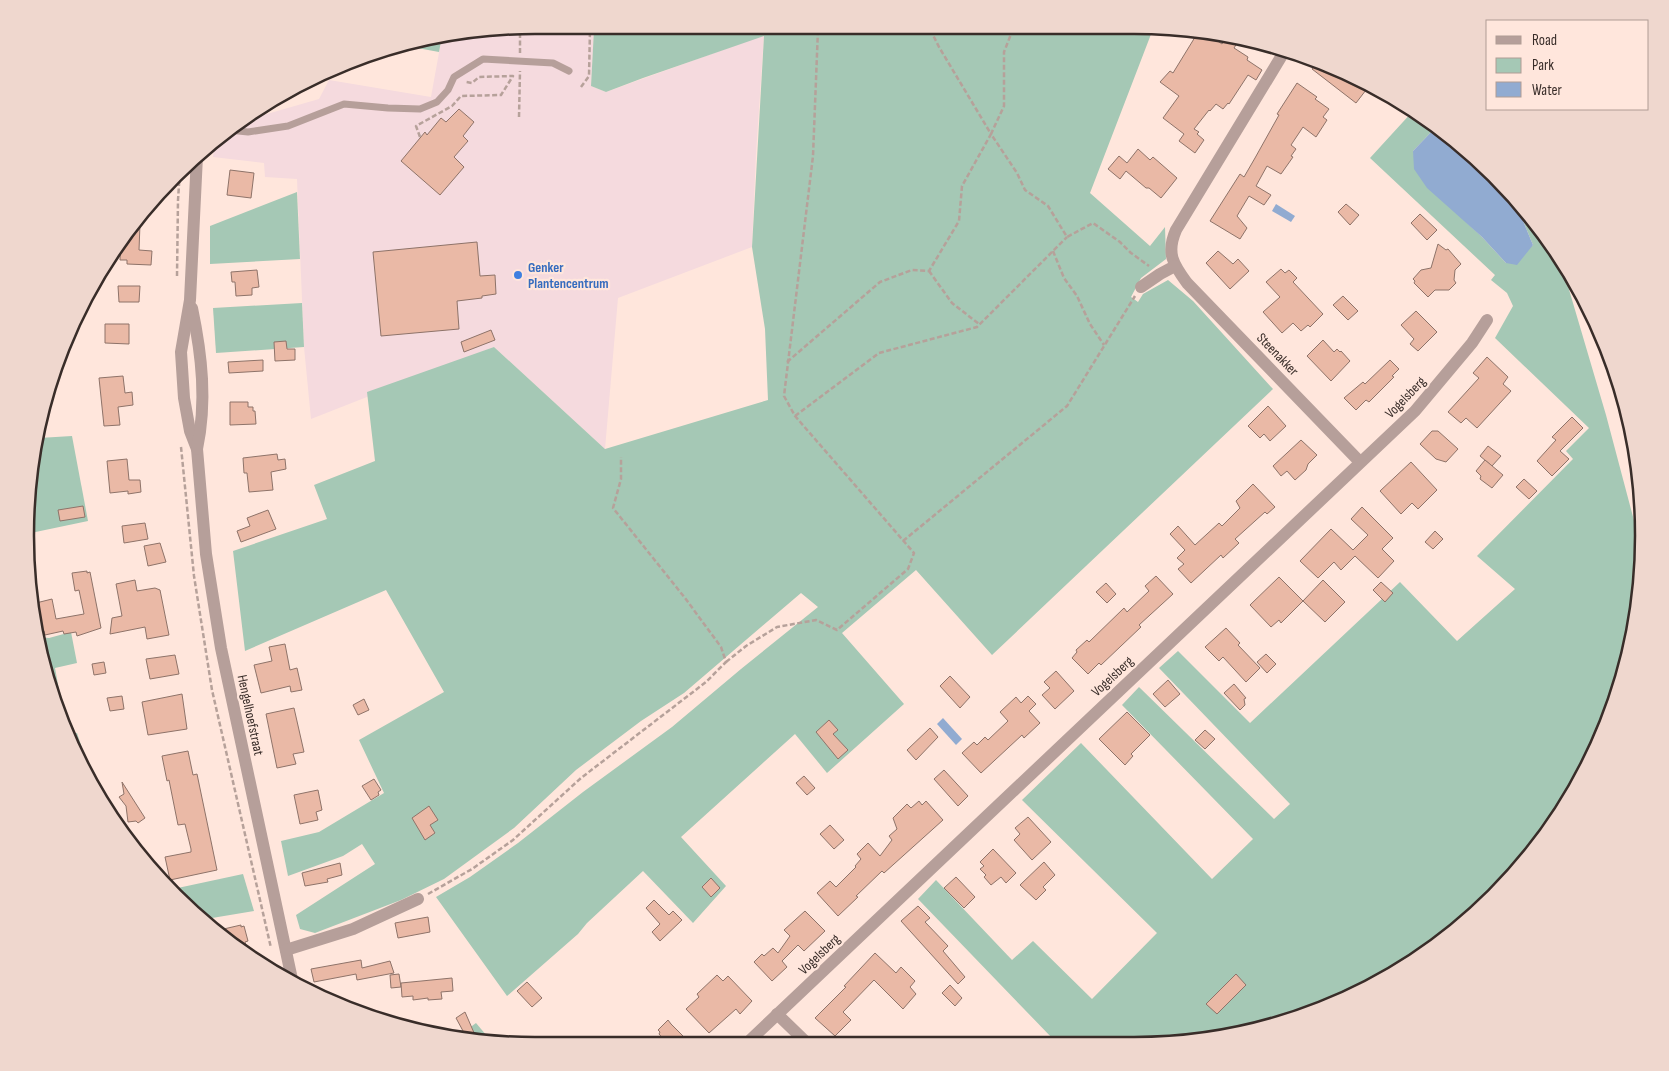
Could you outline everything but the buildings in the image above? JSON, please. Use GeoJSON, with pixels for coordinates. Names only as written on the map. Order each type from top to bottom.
{"type":"FeatureCollection","features":[{"type":"Feature","properties":{"kind":"street","name":"Steenakker"},"geometry":{"type":"LineString","coordinates":[[1281,56],[1176,230],[1170,250],[1175,266],[1187,283],[1360,462]]}},
{"type":"Feature","properties":{"kind":"street","name":"Hengelhoefstraat"},"geometry":{"type":"LineString","coordinates":[[197,166],[190,300],[181,352],[184,398],[190,431],[197,449]]}},
{"type":"Feature","properties":{"kind":"street"},"geometry":{"type":"LineString","coordinates":[[1141,286],[1175,266]]}},
{"type":"Feature","properties":{"kind":"street","name":"Hengelhoefstraat"},"geometry":{"type":"LineString","coordinates":[[190,300],[201,356],[203,403],[197,449],[206,554],[221,648],[291,973]]}},
{"type":"Feature","properties":{"kind":"street","name":"Vogelsberg"},"geometry":{"type":"LineString","coordinates":[[753,1037],[1415,411],[1472,343],[1487,320]]}},
{"type":"Feature","properties":{"kind":"street"},"geometry":{"type":"LineString","coordinates":[[286,950],[353,928],[418,899]]}},
{"type":"Feature","properties":{"kind":"street"},"geometry":{"type":"LineString","coordinates":[[778,1014],[801,1037]]}},
{"type":"Feature","properties":{"kind":"lane"},"geometry":{"type":"LineString","coordinates":[[239,131],[248,132],[288,126],[344,104],[420,109],[437,102],[448,90],[454,77],[483,59],[553,63],[569,70]]}},
{"type":"Feature","properties":{"kind":"path"},"geometry":{"type":"LineString","coordinates":[[519,117],[520,34]]}},
{"type":"Feature","properties":{"kind":"path"},"geometry":{"type":"LineString","coordinates":[[581,87],[589,76],[590,34]]}},
{"type":"Feature","properties":{"kind":"path"},"geometry":{"type":"LineString","coordinates":[[418,899],[472,870],[513,840],[581,778],[706,682],[746,646],[777,626],[816,620],[837,630],[908,569],[914,553],[795,416],[784,396],[813,156],[818,34]]}},
{"type":"Feature","properties":{"kind":"path"},"geometry":{"type":"LineString","coordinates":[[932,34],[991,134],[1017,173],[1025,190],[1048,206],[1067,238]]}},
{"type":"Feature","properties":{"kind":"path"},"geometry":{"type":"LineString","coordinates":[[929,271],[959,221],[962,186],[991,134],[1004,106],[1004,52],[1011,34]]}},
{"type":"Feature","properties":{"kind":"path"},"geometry":{"type":"LineString","coordinates":[[452,81],[472,83],[479,77],[520,75]]}},
{"type":"Feature","properties":{"kind":"path"},"geometry":{"type":"LineString","coordinates":[[420,137],[416,126],[452,106],[461,96],[501,95],[513,76]]}},
{"type":"Feature","properties":{"kind":"path"},"geometry":{"type":"LineString","coordinates":[[795,416],[879,353],[976,327],[1067,238],[1093,223],[1160,274]]}},
{"type":"Feature","properties":{"kind":"path"},"geometry":{"type":"LineString","coordinates":[[1053,251],[1064,278],[1077,296],[1090,324],[1104,345]]}},
{"type":"Feature","properties":{"kind":"path"},"geometry":{"type":"LineString","coordinates":[[788,362],[880,282],[912,270],[929,271]]}},
{"type":"Feature","properties":{"kind":"path"},"geometry":{"type":"LineString","coordinates":[[929,271],[952,303],[979,324]]}},
{"type":"Feature","properties":{"kind":"path"},"geometry":{"type":"LineString","coordinates":[[903,541],[1067,406],[1141,286]]}},
{"type":"Feature","properties":{"kind":"path"},"geometry":{"type":"LineString","coordinates":[[621,457],[621,479],[613,508],[716,640],[721,647],[726,662]]}},
{"type":"Feature","properties":{"kind":"shaded area"},"geometry":{"type":"Polygon","coordinates":[[[594,34],[591,86],[606,92],[764,35],[752,247],[618,298],[605,449],[494,347],[311,419],[304,347],[297,179],[265,177],[264,163],[213,157],[214,151],[261,116],[319,99],[329,80],[431,97],[441,43],[503,35],[594,34]]]}},
{"type":"Feature","properties":{"kind":"green space"},"geometry":{"type":"Polygon","coordinates":[[[594,34],[1151,35],[1090,193],[1150,246],[1165,227],[1166,259],[1141,278],[1131,297],[1138,302],[1143,294],[1168,280],[1193,301],[1273,389],[992,655],[916,570],[842,633],[904,704],[827,773],[795,734],[681,837],[726,886],[693,923],[643,871],[587,923],[578,934],[507,996],[436,897],[470,877],[518,843],[583,792],[672,727],[818,607],[801,593],[684,693],[641,721],[576,770],[514,828],[444,879],[401,900],[315,933],[300,929],[296,915],[375,864],[362,844],[343,856],[288,876],[281,841],[319,832],[384,793],[359,740],[444,692],[386,590],[245,651],[233,551],[327,519],[314,485],[375,461],[367,392],[494,347],[605,449],[768,400],[765,329],[752,247],[764,36],[606,92],[591,86],[594,34]]]}},
{"type":"Feature","properties":{"kind":"green space"},"geometry":{"type":"Polygon","coordinates":[[[441,43],[439,52],[418,48],[441,43]]]}},
{"type":"Feature","properties":{"kind":"green space"},"geometry":{"type":"Polygon","coordinates":[[[1409,116],[1412,118],[1431,132],[1413,151],[1466,222],[1506,263],[1533,245],[1522,218],[1551,257],[1567,284],[1606,415],[1635,523],[1631,601],[1626,633],[1609,697],[1584,757],[1551,814],[1532,841],[1511,866],[1464,913],[1412,953],[1355,986],[1326,999],[1295,1011],[1231,1028],[1166,1036],[1051,1037],[918,899],[936,880],[1012,960],[1033,941],[1092,999],[1157,933],[1022,800],[1081,743],[1212,879],[1253,839],[1122,705],[1139,687],[1274,819],[1290,804],[1159,668],[1178,651],[1250,723],[1400,582],[1457,641],[1515,589],[1477,556],[1573,459],[1566,451],[1589,428],[1495,338],[1513,306],[1507,293],[1491,280],[1495,275],[1370,158],[1409,116]]]}},
{"type":"Feature","properties":{"kind":"green space"},"geometry":{"type":"Polygon","coordinates":[[[297,192],[300,259],[210,264],[210,226],[297,192]]]}},
{"type":"Feature","properties":{"kind":"green space"},"geometry":{"type":"Polygon","coordinates":[[[302,303],[304,347],[216,353],[213,308],[302,303]]]}},
{"type":"Feature","properties":{"kind":"green space"},"geometry":{"type":"Polygon","coordinates":[[[72,436],[88,521],[34,532],[38,470],[43,438],[72,436]]]}},
{"type":"Feature","properties":{"kind":"green space"},"geometry":{"type":"Polygon","coordinates":[[[71,632],[77,663],[55,668],[61,699],[44,638],[71,632]]]}},
{"type":"Feature","properties":{"kind":"green space"},"geometry":{"type":"Polygon","coordinates":[[[74,733],[77,733],[85,757],[74,733]]]}},
{"type":"Feature","properties":{"kind":"green space"},"geometry":{"type":"Polygon","coordinates":[[[243,874],[254,911],[211,918],[179,888],[243,874]]]}},
{"type":"Feature","properties":{"kind":"green space"},"geometry":{"type":"Polygon","coordinates":[[[476,1023],[486,1034],[470,1033],[464,1032],[476,1023]]]}},
{"type":"Feature","properties":{"kind":"water"},"geometry":{"type":"Polygon","coordinates":[[[1431,132],[1464,158],[1511,205],[1522,218],[1533,245],[1517,265],[1506,263],[1482,237],[1427,188],[1414,169],[1413,151],[1431,132]]]}},
{"type":"Feature","properties":{"kind":"water"},"geometry":{"type":"Polygon","coordinates":[[[1276,204],[1295,216],[1291,222],[1272,211],[1276,204]]]}},
{"type":"Feature","properties":{"kind":"water"},"geometry":{"type":"Polygon","coordinates":[[[943,718],[962,739],[956,745],[937,724],[943,718]]]}},
{"type":"Feature","properties":{"kind":"place","name":"Genker Plantencentrum"},"geometry":{"type":"Point","coordinates":[518,275]}}]}
